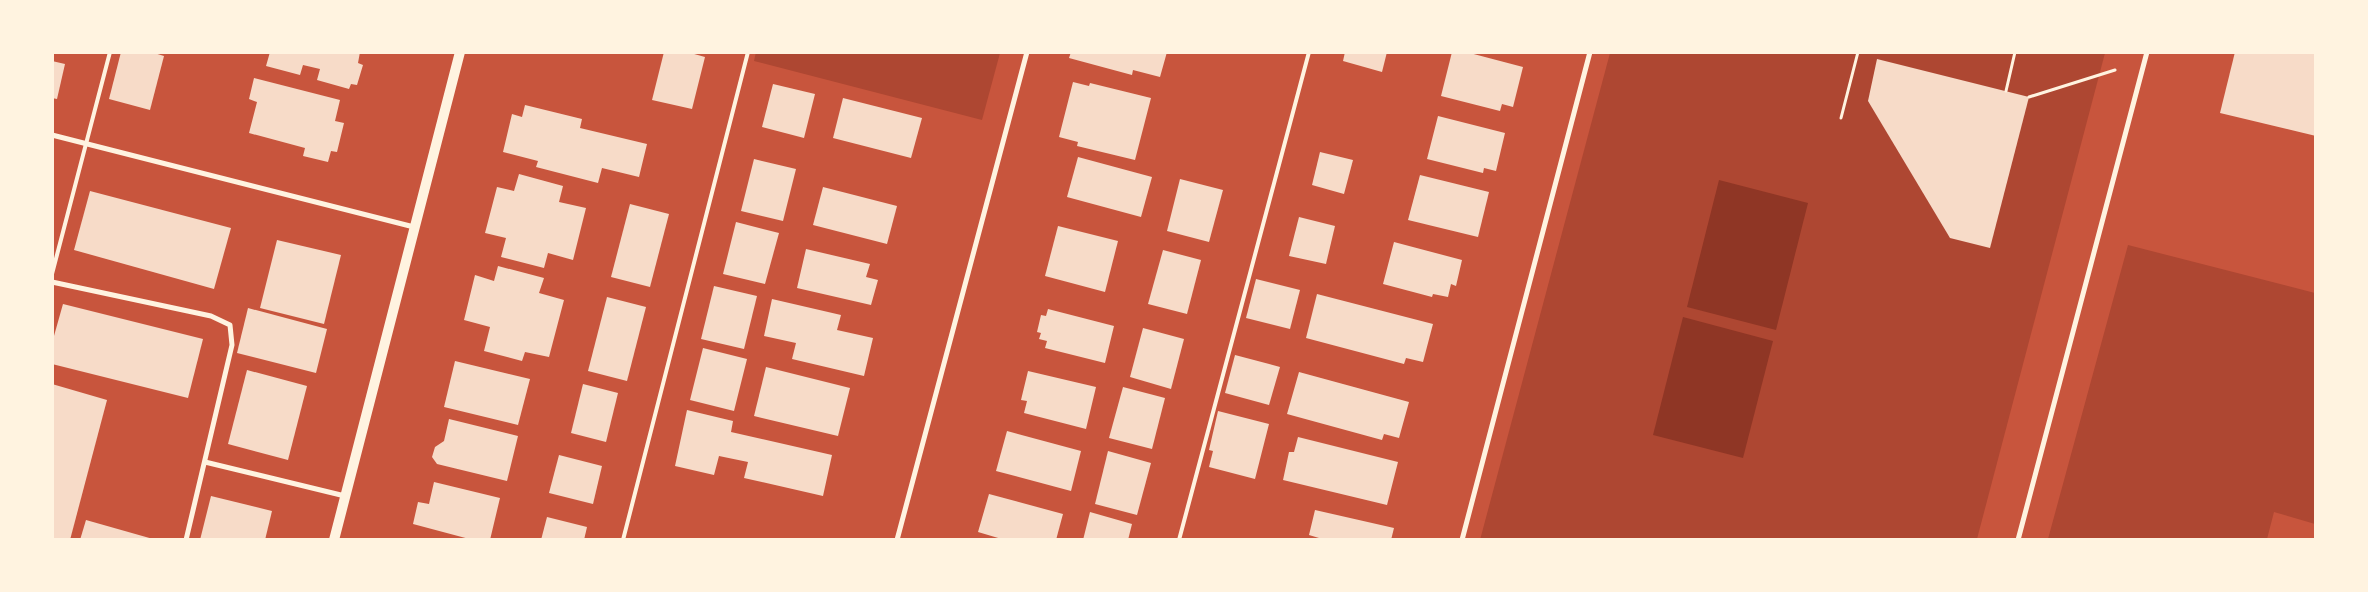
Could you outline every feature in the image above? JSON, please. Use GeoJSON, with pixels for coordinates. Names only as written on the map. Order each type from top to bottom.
{"type":"FeatureCollection","features":[{"type":"Feature","properties":{"kind":"main road"},"geometry":{"type":"LineString","coordinates":[[334,540],[460,52]]}},
{"type":"Feature","properties":{"kind":"street"},"geometry":{"type":"LineString","coordinates":[[898,540],[1027,52]]}},
{"type":"Feature","properties":{"kind":"street"},"geometry":{"type":"LineString","coordinates":[[1462,540],[1590,52]]}},
{"type":"Feature","properties":{"kind":"street"},"geometry":{"type":"LineString","coordinates":[[2018,540],[2147,52]]}},
{"type":"Feature","properties":{"kind":"street"},"geometry":{"type":"LineString","coordinates":[[52,135],[414,227]]}},
{"type":"Feature","properties":{"kind":"street"},"geometry":{"type":"LineString","coordinates":[[52,282],[211,316],[230,325],[232,345],[186,540]]}},
{"type":"Feature","properties":{"kind":"street"},"geometry":{"type":"LineString","coordinates":[[205,462],[345,496]]}},
{"type":"Feature","properties":{"kind":"lane"},"geometry":{"type":"LineString","coordinates":[[52,274],[110,52]]}},
{"type":"Feature","properties":{"kind":"lane"},"geometry":{"type":"LineString","coordinates":[[622,540],[748,52]]}},
{"type":"Feature","properties":{"kind":"lane"},"geometry":{"type":"LineString","coordinates":[[1178,540],[1309,52]]}},
{"type":"Feature","properties":{"kind":"path"},"geometry":{"type":"LineString","coordinates":[[1841,118],[1858,52]]}},
{"type":"Feature","properties":{"kind":"path"},"geometry":{"type":"LineString","coordinates":[[2006,91],[2015,52]]}},
{"type":"Feature","properties":{"kind":"path"},"geometry":{"type":"LineString","coordinates":[[2029,97],[2115,70]]}},
{"type":"Feature","properties":{"kind":"shaded area"},"geometry":{"type":"Polygon","coordinates":[[[756,52],[1000,53],[982,120],[754,61],[756,52]]]}},
{"type":"Feature","properties":{"kind":"shaded area"},"geometry":{"type":"Polygon","coordinates":[[[1610,53],[2105,53],[1977,539],[1480,540],[1610,53]]]}},
{"type":"Feature","properties":{"kind":"shaded area"},"geometry":{"type":"Polygon","coordinates":[[[1719,180],[1808,203],[1776,330],[1687,307],[1719,180]]]}},
{"type":"Feature","properties":{"kind":"shaded area"},"geometry":{"type":"Polygon","coordinates":[[[2128,245],[2315,293],[2315,524],[2274,512],[2267,539],[2048,539],[2128,245]]]}},
{"type":"Feature","properties":{"kind":"shaded area"},"geometry":{"type":"Polygon","coordinates":[[[1683,317],[1773,341],[1743,458],[1653,435],[1683,317]]]}},
{"type":"Feature","properties":{"kind":"building"},"geometry":{"type":"Polygon","coordinates":[[[121,52],[151,52],[164,56],[150,110],[109,99],[121,52]]]}},
{"type":"Feature","properties":{"kind":"building"},"geometry":{"type":"Polygon","coordinates":[[[270,52],[360,52],[358,63],[363,65],[357,85],[351,84],[349,89],[317,80],[320,69],[303,65],[300,75],[266,66],[270,52]]]}},
{"type":"Feature","properties":{"kind":"building"},"geometry":{"type":"Polygon","coordinates":[[[664,52],[687,52],[705,57],[692,109],[652,100],[664,52]]]}},
{"type":"Feature","properties":{"kind":"building"},"geometry":{"type":"Polygon","coordinates":[[[1071,52],[1167,52],[1160,77],[1133,70],[1132,75],[1069,58],[1071,52]]]}},
{"type":"Feature","properties":{"kind":"building"},"geometry":{"type":"Polygon","coordinates":[[[1345,52],[1387,52],[1382,72],[1343,61],[1345,52]]]}},
{"type":"Feature","properties":{"kind":"building"},"geometry":{"type":"Polygon","coordinates":[[[1452,52],[1466,52],[1523,67],[1513,107],[1502,104],[1500,111],[1441,96],[1452,52]]]}},
{"type":"Feature","properties":{"kind":"building"},"geometry":{"type":"Polygon","coordinates":[[[2235,52],[2316,52],[2316,136],[2220,113],[2235,52]]]}},
{"type":"Feature","properties":{"kind":"building"},"geometry":{"type":"Polygon","coordinates":[[[1877,59],[2029,97],[1990,248],[1950,238],[1868,101],[1877,59]]]}},
{"type":"Feature","properties":{"kind":"building"},"geometry":{"type":"Polygon","coordinates":[[[52,61],[65,64],[57,99],[52,98],[52,61]]]}},
{"type":"Feature","properties":{"kind":"building"},"geometry":{"type":"Polygon","coordinates":[[[254,78],[340,100],[335,121],[344,123],[337,152],[331,151],[328,162],[303,156],[305,148],[249,133],[257,102],[249,99],[254,78]]]}},
{"type":"Feature","properties":{"kind":"building"},"geometry":{"type":"Polygon","coordinates":[[[1073,82],[1089,86],[1090,83],[1151,98],[1135,160],[1077,146],[1078,142],[1059,137],[1073,82]]]}},
{"type":"Feature","properties":{"kind":"building"},"geometry":{"type":"Polygon","coordinates":[[[773,84],[815,94],[804,138],[762,127],[773,84]]]}},
{"type":"Feature","properties":{"kind":"building"},"geometry":{"type":"Polygon","coordinates":[[[843,98],[922,118],[911,158],[833,138],[843,98]]]}},
{"type":"Feature","properties":{"kind":"building"},"geometry":{"type":"Polygon","coordinates":[[[525,105],[582,119],[580,128],[647,144],[639,177],[602,168],[598,183],[536,167],[538,161],[503,152],[512,114],[522,117],[525,105]]]}},
{"type":"Feature","properties":{"kind":"building"},"geometry":{"type":"Polygon","coordinates":[[[1438,116],[1505,133],[1496,171],[1484,168],[1483,173],[1427,159],[1438,116]]]}},
{"type":"Feature","properties":{"kind":"building"},"geometry":{"type":"Polygon","coordinates":[[[1320,152],[1353,160],[1344,194],[1312,185],[1320,152]]]}},
{"type":"Feature","properties":{"kind":"building"},"geometry":{"type":"Polygon","coordinates":[[[1078,157],[1152,177],[1141,217],[1067,197],[1078,157]]]}},
{"type":"Feature","properties":{"kind":"building"},"geometry":{"type":"Polygon","coordinates":[[[754,159],[796,169],[783,221],[741,211],[754,159]]]}},
{"type":"Feature","properties":{"kind":"building"},"geometry":{"type":"Polygon","coordinates":[[[519,174],[563,186],[559,202],[586,208],[573,260],[548,253],[544,268],[501,257],[506,238],[485,233],[497,187],[514,191],[519,174]]]}},
{"type":"Feature","properties":{"kind":"building"},"geometry":{"type":"Polygon","coordinates":[[[1420,175],[1489,192],[1478,237],[1408,220],[1420,175]]]}},
{"type":"Feature","properties":{"kind":"building"},"geometry":{"type":"Polygon","coordinates":[[[1180,179],[1223,190],[1209,242],[1167,231],[1180,179]]]}},
{"type":"Feature","properties":{"kind":"building"},"geometry":{"type":"Polygon","coordinates":[[[823,187],[897,206],[887,244],[813,225],[823,187]]]}},
{"type":"Feature","properties":{"kind":"building"},"geometry":{"type":"Polygon","coordinates":[[[90,191],[231,228],[214,289],[74,250],[90,191]]]}},
{"type":"Feature","properties":{"kind":"building"},"geometry":{"type":"Polygon","coordinates":[[[630,204],[669,214],[650,287],[611,277],[630,204]]]}},
{"type":"Feature","properties":{"kind":"building"},"geometry":{"type":"Polygon","coordinates":[[[1299,217],[1335,226],[1326,264],[1289,256],[1299,217]]]}},
{"type":"Feature","properties":{"kind":"building"},"geometry":{"type":"Polygon","coordinates":[[[736,222],[779,233],[765,284],[723,274],[736,222]]]}},
{"type":"Feature","properties":{"kind":"building"},"geometry":{"type":"Polygon","coordinates":[[[1058,226],[1118,241],[1105,292],[1045,276],[1058,226]]]}},
{"type":"Feature","properties":{"kind":"building"},"geometry":{"type":"Polygon","coordinates":[[[277,240],[341,255],[324,324],[260,308],[277,240]]]}},
{"type":"Feature","properties":{"kind":"building"},"geometry":{"type":"Polygon","coordinates":[[[1394,242],[1462,260],[1456,286],[1451,284],[1448,297],[1433,294],[1432,297],[1383,284],[1394,242]]]}},
{"type":"Feature","properties":{"kind":"building"},"geometry":{"type":"Polygon","coordinates":[[[806,249],[870,264],[866,277],[878,280],[871,305],[797,288],[806,249]]]}},
{"type":"Feature","properties":{"kind":"building"},"geometry":{"type":"Polygon","coordinates":[[[1163,250],[1201,260],[1187,314],[1148,304],[1163,250]]]}},
{"type":"Feature","properties":{"kind":"building"},"geometry":{"type":"Polygon","coordinates":[[[498,266],[544,278],[539,293],[564,300],[549,357],[525,352],[522,361],[484,351],[490,327],[464,320],[475,275],[494,281],[498,266]]]}},
{"type":"Feature","properties":{"kind":"building"},"geometry":{"type":"Polygon","coordinates":[[[1256,279],[1300,290],[1290,329],[1246,318],[1256,279]]]}},
{"type":"Feature","properties":{"kind":"building"},"geometry":{"type":"Polygon","coordinates":[[[714,286],[757,296],[744,349],[701,339],[714,286]]]}},
{"type":"Feature","properties":{"kind":"building"},"geometry":{"type":"Polygon","coordinates":[[[1317,294],[1433,324],[1423,362],[1406,358],[1404,364],[1306,338],[1317,294]]]}},
{"type":"Feature","properties":{"kind":"building"},"geometry":{"type":"Polygon","coordinates":[[[607,297],[646,307],[627,381],[588,371],[607,297]]]}},
{"type":"Feature","properties":{"kind":"building"},"geometry":{"type":"Polygon","coordinates":[[[772,299],[841,315],[837,330],[873,338],[864,376],[792,359],[796,343],[764,336],[772,299]]]}},
{"type":"Feature","properties":{"kind":"building"},"geometry":{"type":"Polygon","coordinates":[[[63,304],[203,339],[188,398],[52,364],[52,343],[63,304]]]}},
{"type":"Feature","properties":{"kind":"building"},"geometry":{"type":"Polygon","coordinates":[[[248,308],[327,329],[316,373],[237,353],[248,308]]]}},
{"type":"Feature","properties":{"kind":"building"},"geometry":{"type":"Polygon","coordinates":[[[1048,309],[1114,326],[1105,363],[1045,348],[1047,341],[1039,339],[1041,333],[1037,332],[1041,315],[1046,316],[1048,309]]]}},
{"type":"Feature","properties":{"kind":"building"},"geometry":{"type":"Polygon","coordinates":[[[1143,328],[1184,339],[1171,389],[1130,377],[1143,328]]]}},
{"type":"Feature","properties":{"kind":"building"},"geometry":{"type":"Polygon","coordinates":[[[703,348],[747,359],[734,411],[690,400],[703,348]]]}},
{"type":"Feature","properties":{"kind":"building"},"geometry":{"type":"Polygon","coordinates":[[[1235,355],[1280,367],[1269,405],[1225,393],[1235,355]]]}},
{"type":"Feature","properties":{"kind":"building"},"geometry":{"type":"Polygon","coordinates":[[[455,361],[530,379],[518,425],[444,407],[455,361]]]}},
{"type":"Feature","properties":{"kind":"building"},"geometry":{"type":"Polygon","coordinates":[[[766,367],[850,388],[838,436],[754,416],[766,367]]]}},
{"type":"Feature","properties":{"kind":"building"},"geometry":{"type":"Polygon","coordinates":[[[247,370],[307,386],[288,460],[228,444],[247,370]]]}},
{"type":"Feature","properties":{"kind":"building"},"geometry":{"type":"Polygon","coordinates":[[[1028,371],[1096,387],[1086,429],[1024,413],[1027,401],[1021,400],[1028,371]]]}},
{"type":"Feature","properties":{"kind":"building"},"geometry":{"type":"Polygon","coordinates":[[[1299,372],[1409,402],[1399,438],[1384,434],[1382,440],[1287,414],[1299,372]]]}},
{"type":"Feature","properties":{"kind":"building"},"geometry":{"type":"Polygon","coordinates":[[[52,384],[107,400],[70,540],[52,540],[52,384]]]}},
{"type":"Feature","properties":{"kind":"building"},"geometry":{"type":"Polygon","coordinates":[[[583,384],[618,393],[606,442],[571,433],[583,384]]]}},
{"type":"Feature","properties":{"kind":"building"},"geometry":{"type":"Polygon","coordinates":[[[1123,387],[1165,398],[1152,449],[1109,438],[1123,387]]]}},
{"type":"Feature","properties":{"kind":"building"},"geometry":{"type":"Polygon","coordinates":[[[687,410],[733,421],[731,432],[832,455],[823,496],[744,478],[748,462],[719,456],[714,475],[675,466],[687,410]]]}},
{"type":"Feature","properties":{"kind":"building"},"geometry":{"type":"Polygon","coordinates":[[[1218,411],[1269,424],[1255,479],[1209,467],[1213,451],[1209,450],[1218,411]]]}},
{"type":"Feature","properties":{"kind":"building"},"geometry":{"type":"Polygon","coordinates":[[[449,419],[518,436],[507,481],[437,464],[432,457],[435,447],[444,441],[449,419]]]}},
{"type":"Feature","properties":{"kind":"building"},"geometry":{"type":"Polygon","coordinates":[[[1007,431],[1081,451],[1071,491],[996,471],[1007,431]]]}},
{"type":"Feature","properties":{"kind":"building"},"geometry":{"type":"Polygon","coordinates":[[[1298,437],[1398,462],[1387,505],[1283,480],[1289,452],[1294,452],[1298,437]]]}},
{"type":"Feature","properties":{"kind":"building"},"geometry":{"type":"Polygon","coordinates":[[[1108,451],[1151,463],[1137,515],[1095,504],[1108,451]]]}},
{"type":"Feature","properties":{"kind":"building"},"geometry":{"type":"Polygon","coordinates":[[[559,455],[602,466],[593,504],[549,493],[559,455]]]}},
{"type":"Feature","properties":{"kind":"building"},"geometry":{"type":"Polygon","coordinates":[[[434,482],[500,498],[490,540],[473,540],[413,524],[418,502],[429,504],[434,482]]]}},
{"type":"Feature","properties":{"kind":"building"},"geometry":{"type":"Polygon","coordinates":[[[989,494],[1063,514],[1056,540],[1005,540],[978,532],[989,494]]]}},
{"type":"Feature","properties":{"kind":"building"},"geometry":{"type":"Polygon","coordinates":[[[211,496],[272,511],[265,540],[200,540],[211,496]]]}},
{"type":"Feature","properties":{"kind":"building"},"geometry":{"type":"Polygon","coordinates":[[[1315,510],[1394,528],[1391,540],[1319,540],[1319,538],[1309,535],[1315,510]]]}},
{"type":"Feature","properties":{"kind":"building"},"geometry":{"type":"Polygon","coordinates":[[[1090,512],[1132,524],[1128,540],[1083,540],[1090,512]]]}},
{"type":"Feature","properties":{"kind":"building"},"geometry":{"type":"Polygon","coordinates":[[[547,517],[587,527],[584,540],[541,540],[547,517]]]}},
{"type":"Feature","properties":{"kind":"building"},"geometry":{"type":"Polygon","coordinates":[[[86,520],[153,539],[153,540],[80,540],[86,520]]]}}]}
